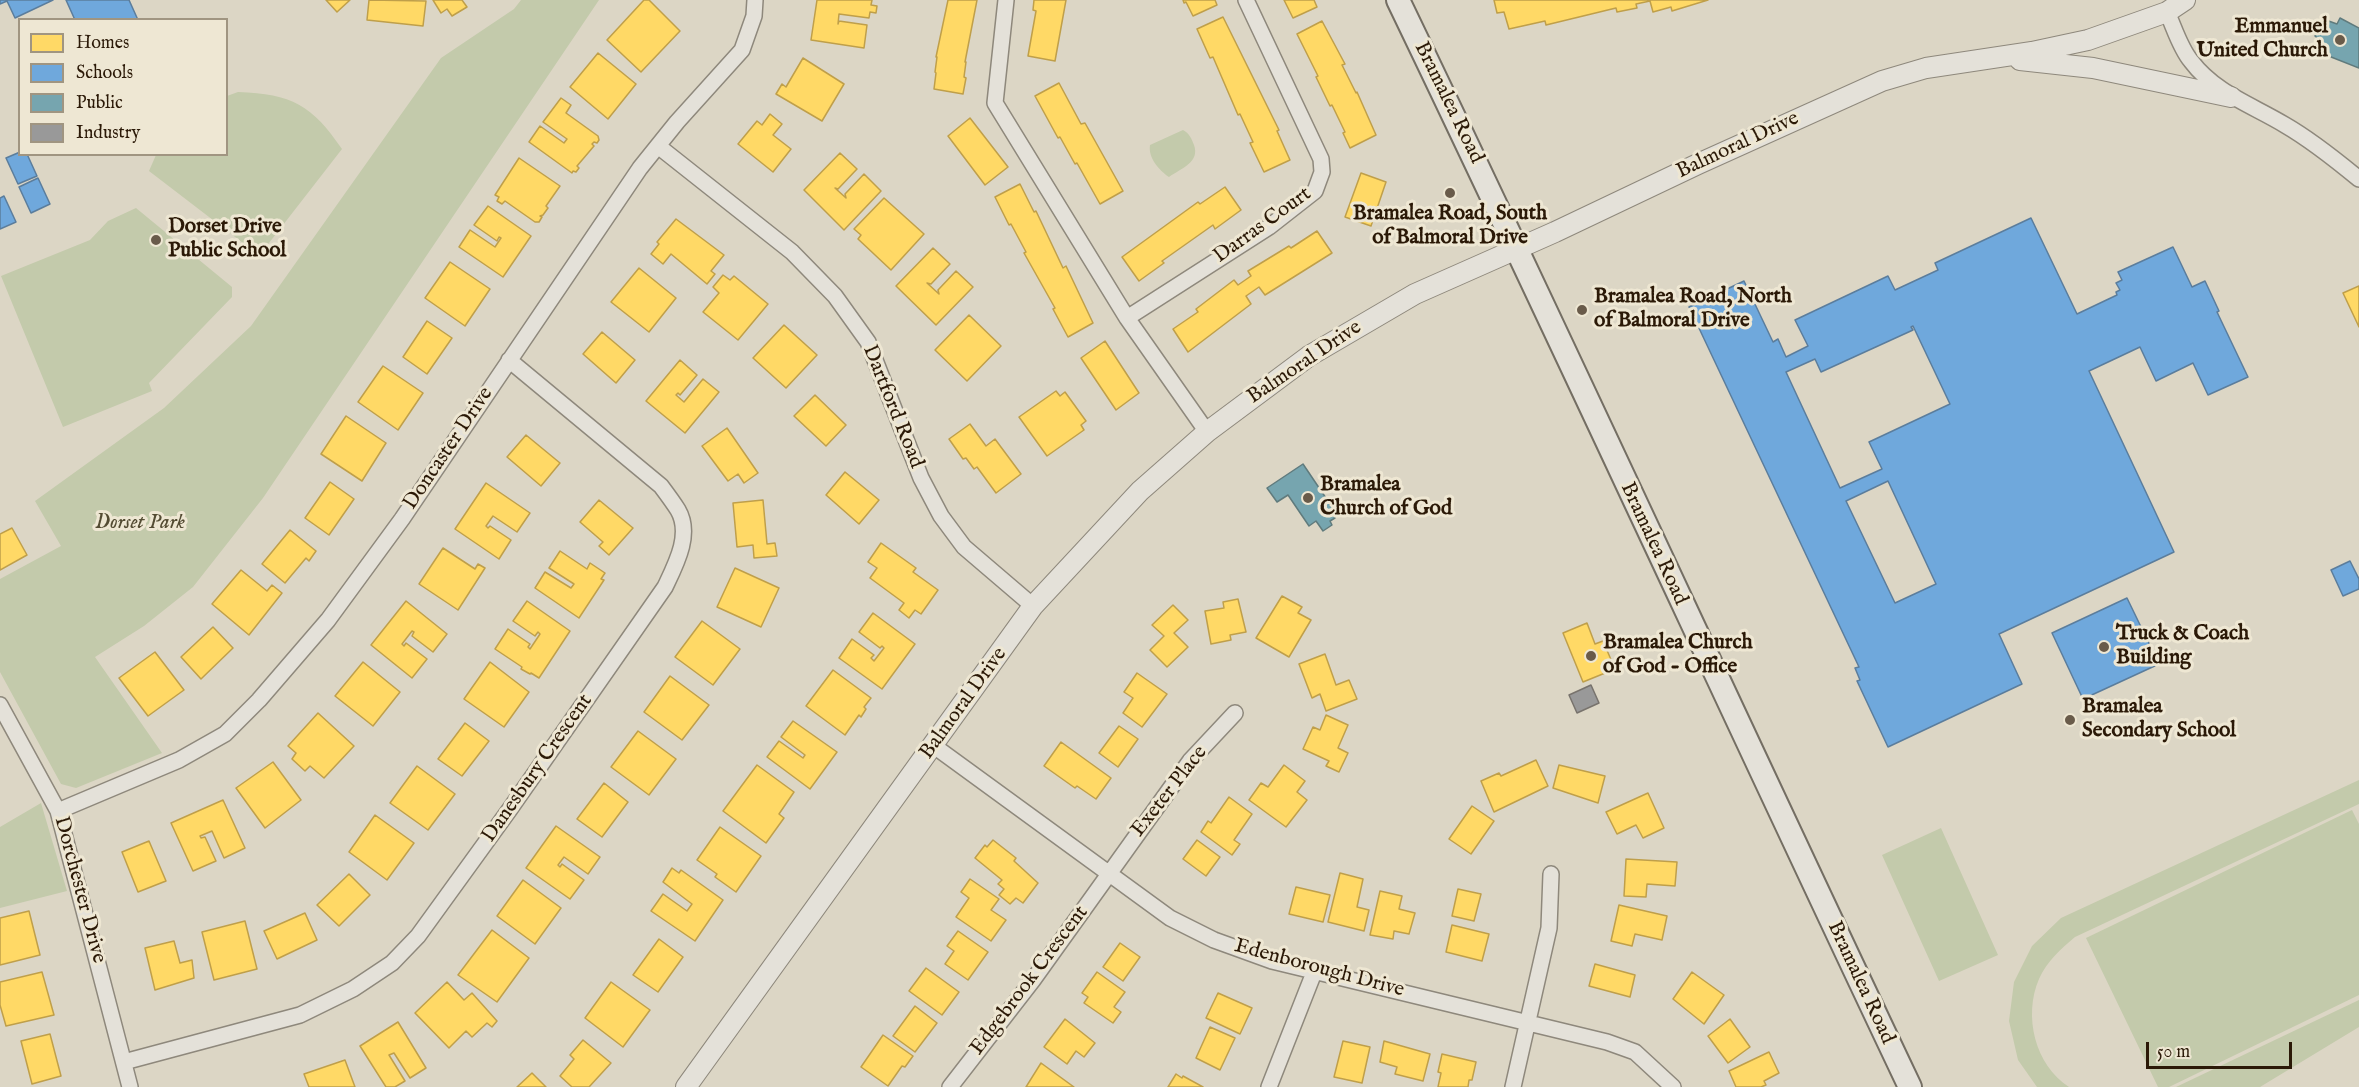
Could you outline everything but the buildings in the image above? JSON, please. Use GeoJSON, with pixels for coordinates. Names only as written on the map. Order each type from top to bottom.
{"type":"FeatureCollection","features":[{"type":"Feature","properties":{"kind":"main road","name":"Bramalea Road"},"geometry":{"type":"LineString","coordinates":[[1398,0],[1517,249],[1721,690],[1910,1087]]}},
{"type":"Feature","properties":{"kind":"street","name":"Doncaster Drive"},"geometry":{"type":"LineString","coordinates":[[58,811],[178,760],[225,734],[259,700],[342,602],[402,519],[640,168],[742,50],[754,16],[755,0]]}},
{"type":"Feature","properties":{"kind":"street"},"geometry":{"type":"LineString","coordinates":[[1006,0],[995,103],[1127,318],[1207,432]]}},
{"type":"Feature","properties":{"kind":"street","name":"Darras Court"},"geometry":{"type":"LineString","coordinates":[[1127,318],[1269,227],[1315,191],[1320,183],[1321,159],[1246,0]]}},
{"type":"Feature","properties":{"kind":"street","name":"Balmoral Drive"},"geometry":{"type":"LineString","coordinates":[[686,1087],[1034,606],[1140,491],[1207,432],[1300,362],[1415,294],[1882,81],[1926,68],[2032,52],[2088,40],[2167,12],[2185,0]]}},
{"type":"Feature","properties":{"kind":"street"},"geometry":{"type":"LineString","coordinates":[[2167,12],[2188,59],[2200,72],[2231,97],[2286,125],[2333,157],[2359,179]]}},
{"type":"Feature","properties":{"kind":"street"},"geometry":{"type":"LineString","coordinates":[[1994,57],[2093,68],[2231,97]]}},
{"type":"Feature","properties":{"kind":"street","name":"Dartford Road"},"geometry":{"type":"LineString","coordinates":[[658,146],[792,252],[835,296],[868,342],[921,478],[941,516],[964,547],[1034,606]]}},
{"type":"Feature","properties":{"kind":"street","name":"Danesbury Crescent"},"geometry":{"type":"LineString","coordinates":[[124,1062],[300,1015],[353,989],[392,963],[418,936],[665,587],[678,560],[684,535],[680,512],[661,486],[509,360]]}},
{"type":"Feature","properties":{"kind":"street","name":"Dorchester Drive"},"geometry":{"type":"LineString","coordinates":[[0,705],[58,811],[130,1087]]}},
{"type":"Feature","properties":{"kind":"street","name":"Exeter Place"},"geometry":{"type":"LineString","coordinates":[[1108,874],[1190,761],[1235,713]]}},
{"type":"Feature","properties":{"kind":"street","name":"Edenborough Drive"},"geometry":{"type":"LineString","coordinates":[[934,746],[1170,918],[1214,940],[1272,961],[1607,1042],[1635,1052],[1672,1087]]}},
{"type":"Feature","properties":{"kind":"street","name":"Edgebrook Crescent"},"geometry":{"type":"LineString","coordinates":[[950,1087],[1033,980],[1108,874]]}},
{"type":"Feature","properties":{"kind":"street"},"geometry":{"type":"LineString","coordinates":[[1513,1087],[1549,928],[1551,874]]}},
{"type":"Feature","properties":{"kind":"street"},"geometry":{"type":"LineString","coordinates":[[1269,1087],[1315,970]]}},
{"type":"Feature","properties":{"kind":"green space","name":"Dorset Park"},"geometry":{"type":"Polygon","coordinates":[[[521,0],[599,0],[263,498],[193,587],[144,626],[95,657],[162,753],[76,788],[61,784],[0,672],[0,579],[61,546],[35,501],[164,408],[251,326],[441,58],[514,9],[521,0]]]}},
{"type":"Feature","properties":{"kind":"green space"},"geometry":{"type":"Polygon","coordinates":[[[238,92],[257,93],[287,99],[310,112],[321,122],[342,149],[262,252],[256,253],[149,171],[156,156],[228,156],[228,96],[238,92]]]}},
{"type":"Feature","properties":{"kind":"green space"},"geometry":{"type":"Polygon","coordinates":[[[1183,130],[1192,140],[1194,156],[1189,164],[1169,177],[1155,163],[1150,145],[1183,130]]]}},
{"type":"Feature","properties":{"kind":"green space"},"geometry":{"type":"Polygon","coordinates":[[[136,208],[232,287],[232,297],[149,383],[152,391],[63,427],[1,276],[90,240],[108,221],[136,208]]]}},
{"type":"Feature","properties":{"kind":"green space"},"geometry":{"type":"Polygon","coordinates":[[[2359,780],[2359,804],[2075,937],[2060,951],[2050,961],[2039,979],[2034,993],[2032,1024],[2040,1053],[2057,1078],[2069,1087],[2037,1087],[2018,1060],[2009,1021],[2014,982],[2032,946],[2061,918],[2359,780]]]}},
{"type":"Feature","properties":{"kind":"green space"},"geometry":{"type":"Polygon","coordinates":[[[41,803],[67,891],[0,908],[0,827],[41,803]]]}},
{"type":"Feature","properties":{"kind":"green space"},"geometry":{"type":"Polygon","coordinates":[[[2352,810],[2359,824],[2359,995],[2169,1087],[2158,1087],[2086,938],[2352,810]]]}},
{"type":"Feature","properties":{"kind":"green space"},"geometry":{"type":"Polygon","coordinates":[[[1941,828],[1998,955],[1939,981],[1882,855],[1941,828]]]}},
{"type":"Feature","properties":{"kind":"green space"},"geometry":{"type":"Polygon","coordinates":[[[2359,1000],[2359,1027],[2260,1087],[2176,1087],[2359,1000]]]}},
{"type":"Feature","properties":{"kind":"place","name":"Emmanuel United Church"},"geometry":{"type":"Point","coordinates":[2340,40]}},
{"type":"Feature","properties":{"kind":"place","name":"Bramalea Road, South of Balmoral Drive"},"geometry":{"type":"Point","coordinates":[1450,193]}},
{"type":"Feature","properties":{"kind":"place","name":"Dorset Drive Public School"},"geometry":{"type":"Point","coordinates":[156,240]}},
{"type":"Feature","properties":{"kind":"place","name":"Bramalea Road, North of Balmoral Drive"},"geometry":{"type":"Point","coordinates":[1582,310]}},
{"type":"Feature","properties":{"kind":"place","name":"Bramalea Church of God"},"geometry":{"type":"Point","coordinates":[1308,498]}},
{"type":"Feature","properties":{"kind":"place","name":"Truck & Coach Building"},"geometry":{"type":"Point","coordinates":[2104,647]}},
{"type":"Feature","properties":{"kind":"place","name":"Bramalea Church of God - Office"},"geometry":{"type":"Point","coordinates":[1591,656]}},
{"type":"Feature","properties":{"kind":"place","name":"Bramalea Secondary School"},"geometry":{"type":"Point","coordinates":[2070,720]}}]}
